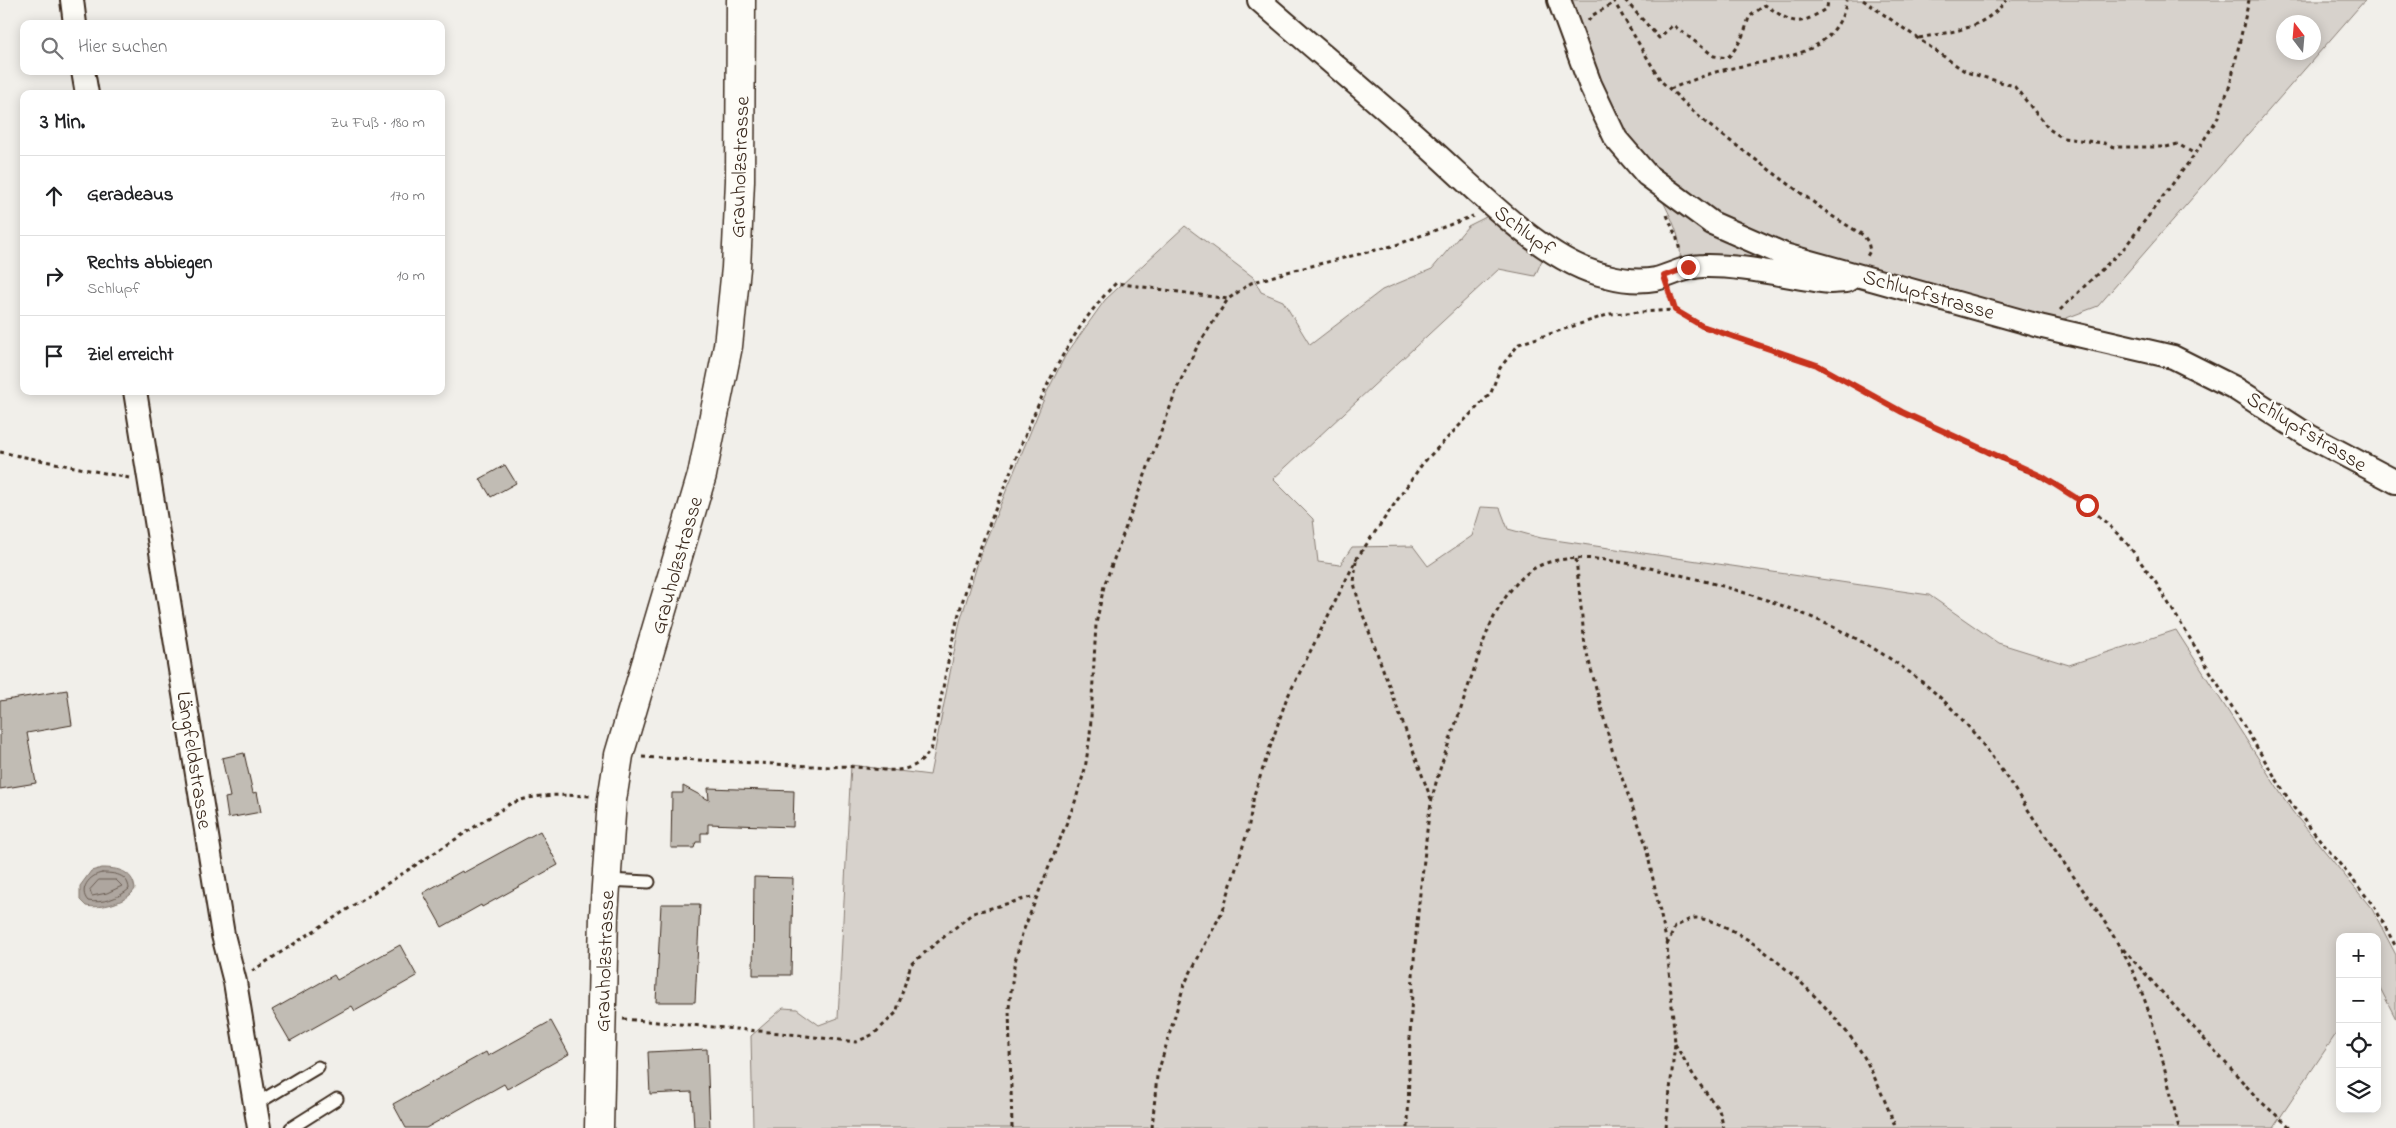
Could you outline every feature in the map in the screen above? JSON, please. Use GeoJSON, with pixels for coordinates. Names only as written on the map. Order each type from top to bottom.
{"type":"FeatureCollection","features":[{"type":"Feature","properties":{"kind":"street"},"geometry":{"type":"LineString","coordinates":[[72,0],[75,20]]}},
{"type":"Feature","properties":{"kind":"street","name":"Grauholzstrasse"},"geometry":{"type":"LineString","coordinates":[[599,1128],[606,880],[612,800],[619,756],[702,474],[717,410],[728,346],[736,268],[740,181],[741,0]]}},
{"type":"Feature","properties":{"kind":"street","name":"Schlupf"},"geometry":{"type":"LineString","coordinates":[[1259,0],[1426,144],[1496,209],[1556,254],[1584,269],[1606,276],[1642,280],[1670,274],[1688,267],[1715,266],[1830,282],[1846,281],[1858,274]]}},
{"type":"Feature","properties":{"kind":"street","name":"Schlupfstrasse"},"geometry":{"type":"LineString","coordinates":[[1559,0],[1590,84],[1616,139],[1656,182],[1712,223],[1785,255],[2043,327],[2173,357],[2232,387],[2309,436],[2396,482]]}},
{"type":"Feature","properties":{"kind":"street"},"geometry":{"type":"LineString","coordinates":[[84,75],[86,90]]}},
{"type":"Feature","properties":{"kind":"street","name":"Längfeldstrasse"},"geometry":{"type":"LineString","coordinates":[[137,395],[223,934],[234,982],[259,1128]]}},
{"type":"Feature","properties":{"kind":"lane"},"geometry":{"type":"LineString","coordinates":[[606,880],[649,882]]}},
{"type":"Feature","properties":{"kind":"lane"},"geometry":{"type":"LineString","coordinates":[[256,1104],[318,1067]]}},
{"type":"Feature","properties":{"kind":"lane"},"geometry":{"type":"LineString","coordinates":[[291,1128],[337,1100]]}},
{"type":"Feature","properties":{"kind":"path"},"geometry":{"type":"LineString","coordinates":[[1625,0],[1659,38],[1673,25],[1714,56],[1728,58],[1735,51],[1746,29],[1749,17],[1765,5],[1792,22],[1807,21],[1827,8],[1828,0]]}},
{"type":"Feature","properties":{"kind":"path"},"geometry":{"type":"LineString","coordinates":[[1670,89],[1725,69],[1802,54],[1826,40],[1844,14],[1847,0]]}},
{"type":"Feature","properties":{"kind":"path"},"geometry":{"type":"LineString","coordinates":[[1863,0],[1966,72],[2014,86],[2049,129],[2063,138],[2104,143],[2114,147],[2166,147],[2178,144],[2195,154]]}},
{"type":"Feature","properties":{"kind":"path"},"geometry":{"type":"LineString","coordinates":[[1919,38],[1978,25],[1995,13],[2007,0]]}},
{"type":"Feature","properties":{"kind":"path"},"geometry":{"type":"LineString","coordinates":[[2043,327],[2125,247],[2195,154],[2217,119],[2226,100],[2249,0]]}},
{"type":"Feature","properties":{"kind":"path"},"geometry":{"type":"LineString","coordinates":[[1573,37],[1593,15],[1614,2],[1661,81],[1706,123],[1832,216],[1863,235],[1868,242],[1870,251],[1858,274]]}},
{"type":"Feature","properties":{"kind":"path"},"geometry":{"type":"LineString","coordinates":[[1656,182],[1654,189],[1657,200],[1665,211],[1679,245],[1670,274],[1675,310]]}},
{"type":"Feature","properties":{"kind":"path"},"geometry":{"type":"LineString","coordinates":[[1012,1128],[1009,1008],[1014,966],[1022,934],[1075,802],[1085,768],[1090,736],[1096,624],[1104,586],[1178,386],[1196,347],[1228,299],[1246,286],[1268,277],[1369,253],[1496,209]]}},
{"type":"Feature","properties":{"kind":"path"},"geometry":{"type":"LineString","coordinates":[[619,756],[832,767],[847,765],[897,770],[910,769],[921,763],[932,747],[957,621],[978,551],[1042,393],[1062,354],[1102,298],[1116,283],[1228,299]]}},
{"type":"Feature","properties":{"kind":"path"},"geometry":{"type":"LineString","coordinates":[[1152,1128],[1157,1076],[1184,985],[1223,910],[1248,830],[1254,795],[1286,700],[1357,558],[1423,464],[1491,392],[1500,368],[1519,344],[1610,314],[1675,310],[1702,326],[1817,365],[1902,412],[2059,486],[2099,516],[2126,542],[2156,583],[2294,808],[2374,906],[2396,946]]}},
{"type":"Feature","properties":{"kind":"path"},"geometry":{"type":"LineString","coordinates":[[0,452],[150,481]]}},
{"type":"Feature","properties":{"kind":"path"},"geometry":{"type":"LineString","coordinates":[[1357,558],[1354,583],[1360,607],[1432,800]]}},
{"type":"Feature","properties":{"kind":"path"},"geometry":{"type":"LineString","coordinates":[[1408,1128],[1416,916],[1432,800],[1485,637],[1500,605],[1527,572],[1545,562],[1558,558],[1629,564],[1699,580],[1762,598],[1839,630],[1922,681],[1956,713],[1986,747],[2119,945],[2139,985],[2150,1015],[2179,1128]]}},
{"type":"Feature","properties":{"kind":"path"},"geometry":{"type":"LineString","coordinates":[[1576,559],[1585,646],[1613,752],[1645,842],[1667,945],[1675,1043],[1666,1128]]}},
{"type":"Feature","properties":{"kind":"path"},"geometry":{"type":"LineString","coordinates":[[234,982],[510,804],[526,797],[542,795],[594,796],[612,800]]}},
{"type":"Feature","properties":{"kind":"path"},"geometry":{"type":"LineString","coordinates":[[602,1018],[781,1032],[856,1042],[874,1034],[896,1012],[911,964],[973,913],[1036,896]]}},
{"type":"Feature","properties":{"kind":"path"},"geometry":{"type":"LineString","coordinates":[[1667,945],[1675,927],[1694,918],[1719,924],[1749,941],[1808,988],[1838,1019],[1863,1055],[1896,1128]]}},
{"type":"Feature","properties":{"kind":"path"},"geometry":{"type":"LineString","coordinates":[[2119,945],[2259,1100],[2291,1128]]}},
{"type":"Feature","properties":{"kind":"path"},"geometry":{"type":"LineString","coordinates":[[1675,1043],[1695,1078],[1719,1110],[1724,1128]]}},
{"type":"Feature","properties":{"kind":"shaded area"},"geometry":{"type":"Polygon","coordinates":[[[1565,0],[2365,0],[2321,50],[2321,15],[2276,15],[2276,60],[2313,60],[2098,306],[2043,327],[1859,274],[1847,260],[1790,245],[1715,212],[1646,163],[1621,130],[1565,0]]]}},
{"type":"Feature","properties":{"kind":"shaded area"},"geometry":{"type":"Polygon","coordinates":[[[1657,189],[1834,274],[1679,265],[1680,245],[1678,235],[1657,189]]]}},
{"type":"Feature","properties":{"kind":"shaded area"},"geometry":{"type":"Polygon","coordinates":[[[1494,213],[1538,246],[1542,260],[1535,276],[1499,269],[1273,479],[1313,519],[1318,562],[1340,565],[1352,547],[1413,546],[1428,566],[1472,536],[1481,507],[1500,508],[1508,529],[1541,538],[1929,595],[1998,643],[2069,665],[2176,630],[2292,811],[2372,909],[2396,955],[2396,1019],[2381,990],[2381,933],[2336,933],[2336,1034],[2273,1128],[753,1128],[751,1036],[783,1008],[797,1009],[819,1025],[838,1018],[851,765],[930,775],[960,622],[981,552],[1046,394],[1065,356],[1105,300],[1185,226],[1253,277],[1261,292],[1283,301],[1310,345],[1382,290],[1432,269],[1468,226],[1494,213]]]}},
{"type":"Feature","properties":{"kind":"water"},"geometry":{"type":"Polygon","coordinates":[[[102,868],[119,870],[128,874],[134,883],[135,889],[126,898],[113,904],[98,907],[86,906],[80,900],[80,886],[91,871],[102,868]]]}},
{"type":"Feature","properties":{"kind":"building"},"geometry":{"type":"Polygon","coordinates":[[[505,465],[516,483],[491,497],[480,479],[505,465]]]}},
{"type":"Feature","properties":{"kind":"building"},"geometry":{"type":"Polygon","coordinates":[[[67,690],[72,725],[27,733],[36,783],[0,789],[0,701],[67,690]]]}},
{"type":"Feature","properties":{"kind":"building"},"geometry":{"type":"Polygon","coordinates":[[[244,753],[253,793],[257,792],[261,812],[228,818],[225,798],[230,797],[222,758],[244,753]]]}},
{"type":"Feature","properties":{"kind":"building"},"geometry":{"type":"Polygon","coordinates":[[[683,786],[709,800],[708,788],[794,791],[793,827],[708,824],[708,833],[701,833],[701,842],[696,842],[694,848],[671,848],[672,793],[683,793],[683,786]]]}},
{"type":"Feature","properties":{"kind":"building"},"geometry":{"type":"Polygon","coordinates":[[[540,831],[558,865],[442,927],[423,893],[540,831]]]}},
{"type":"Feature","properties":{"kind":"building"},"geometry":{"type":"Polygon","coordinates":[[[754,877],[793,878],[791,975],[753,975],[754,877]]]}},
{"type":"Feature","properties":{"kind":"building"},"geometry":{"type":"Polygon","coordinates":[[[661,904],[700,904],[695,1002],[656,1002],[661,904]]]}},
{"type":"Feature","properties":{"kind":"building"},"geometry":{"type":"Polygon","coordinates":[[[400,945],[417,976],[355,1011],[352,1006],[290,1041],[272,1010],[334,975],[337,980],[400,945]]]}},
{"type":"Feature","properties":{"kind":"building"},"geometry":{"type":"Polygon","coordinates":[[[551,1021],[569,1054],[507,1089],[504,1084],[426,1128],[406,1128],[393,1104],[486,1052],[488,1056],[551,1021]]]}},
{"type":"Feature","properties":{"kind":"building"},"geometry":{"type":"Polygon","coordinates":[[[707,1049],[710,1128],[694,1128],[692,1092],[650,1094],[648,1052],[707,1049]]]}},
{"type":"Feature","properties":{"kind":"route"},"geometry":{"type":"LineString","coordinates":[[1688,267],[1664,276],[1675,310],[1702,326],[1817,365],[1902,412],[2043,477],[2087,505]]}}]}
